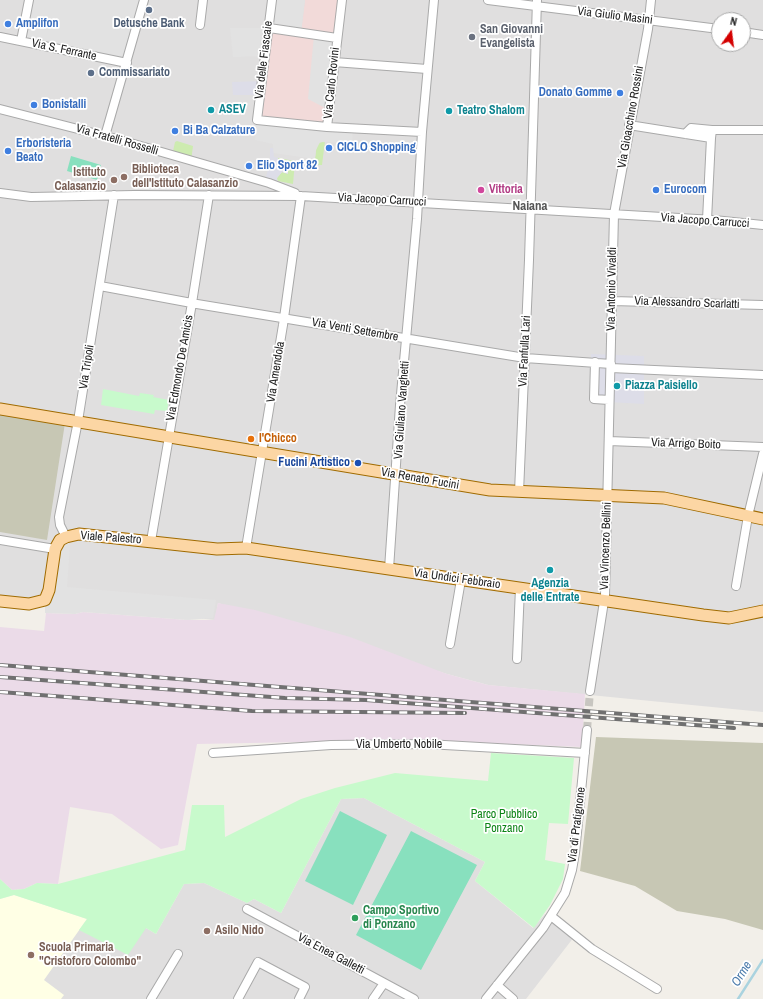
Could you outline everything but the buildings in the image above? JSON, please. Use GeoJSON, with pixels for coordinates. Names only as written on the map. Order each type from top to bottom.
{"type":"FeatureCollection","features":[{"type":"Feature","properties":{"kind":"main road","name":"Via Renato Fucini"},"geometry":{"type":"LineString","coordinates":[[0,409],[490,490],[664,498],[763,519]]}},
{"type":"Feature","properties":{"kind":"main road","name":"Viale Palestro"},"geometry":{"type":"LineString","coordinates":[[55,549],[60,540],[79,534],[150,541]]}},
{"type":"Feature","properties":{"kind":"main road","name":"Via Undici Febbraio"},"geometry":{"type":"LineString","coordinates":[[150,541],[217,548],[246,548],[729,618],[763,611]]}},
{"type":"Feature","properties":{"kind":"main road"},"geometry":{"type":"LineString","coordinates":[[0,601],[29,604],[45,600],[49,590],[55,549]]}},
{"type":"Feature","properties":{"kind":"street"},"geometry":{"type":"LineString","coordinates":[[21,41],[29,0]]}},
{"type":"Feature","properties":{"kind":"street"},"geometry":{"type":"LineString","coordinates":[[105,136],[127,64],[144,0]]}},
{"type":"Feature","properties":{"kind":"street"},"geometry":{"type":"LineString","coordinates":[[200,25],[204,0]]}},
{"type":"Feature","properties":{"kind":"street","name":"Via delle Fiascaie"},"geometry":{"type":"LineString","coordinates":[[272,0],[257,120],[327,127]]}},
{"type":"Feature","properties":{"kind":"street","name":"Via Carlo Rovini"},"geometry":{"type":"LineString","coordinates":[[327,127],[342,0]]}},
{"type":"Feature","properties":{"kind":"street","name":"Via Giuliano Vanghetti"},"geometry":{"type":"LineString","coordinates":[[389,569],[397,474],[400,405],[407,339],[422,132],[434,0]]}},
{"type":"Feature","properties":{"kind":"street","name":"Via Giulio Masini"},"geometry":{"type":"LineString","coordinates":[[488,0],[537,3],[711,28]]}},
{"type":"Feature","properties":{"kind":"street","name":"Via Gioacchino Rossini"},"geometry":{"type":"LineString","coordinates":[[614,214],[649,20],[651,0]]}},
{"type":"Feature","properties":{"kind":"street","name":"Via Fanfulla Lari"},"geometry":{"type":"LineString","coordinates":[[519,492],[531,209],[537,3]]}},
{"type":"Feature","properties":{"kind":"street"},"geometry":{"type":"LineString","coordinates":[[268,28],[337,38]]}},
{"type":"Feature","properties":{"kind":"street"},"geometry":{"type":"LineString","coordinates":[[751,33],[763,35]]}},
{"type":"Feature","properties":{"kind":"street","name":"Via S. Ferrante"},"geometry":{"type":"LineString","coordinates":[[0,37],[127,64]]}},
{"type":"Feature","properties":{"kind":"street"},"geometry":{"type":"LineString","coordinates":[[334,62],[428,69]]}},
{"type":"Feature","properties":{"kind":"street","name":"Via Fratelli Rosselli"},"geometry":{"type":"LineString","coordinates":[[0,109],[105,136],[269,183],[301,196]]}},
{"type":"Feature","properties":{"kind":"street"},"geometry":{"type":"LineString","coordinates":[[629,125],[685,134],[691,128],[711,134],[763,130]]}},
{"type":"Feature","properties":{"kind":"street"},"geometry":{"type":"LineString","coordinates":[[327,127],[422,132]]}},
{"type":"Feature","properties":{"kind":"street"},"geometry":{"type":"LineString","coordinates":[[707,220],[711,134]]}},
{"type":"Feature","properties":{"kind":"street","name":"Via Jacopo Carrucci"},"geometry":{"type":"LineString","coordinates":[[0,193],[31,196],[301,196],[614,214],[763,225]]}},
{"type":"Feature","properties":{"kind":"street","name":"Via Tripoli"},"geometry":{"type":"LineString","coordinates":[[66,537],[60,525],[59,517],[78,421],[114,195]]}},
{"type":"Feature","properties":{"kind":"street","name":"Via Edmondo De Amicis"},"geometry":{"type":"LineString","coordinates":[[150,541],[192,303],[209,195]]}},
{"type":"Feature","properties":{"kind":"street","name":"Via Amendola"},"geometry":{"type":"LineString","coordinates":[[246,548],[284,318],[301,196]]}},
{"type":"Feature","properties":{"kind":"street","name":"Via Antonio Vivaldi"},"geometry":{"type":"LineString","coordinates":[[609,400],[614,214]]}},
{"type":"Feature","properties":{"kind":"street","name":"Via Venti Settembre"},"geometry":{"type":"LineString","coordinates":[[100,286],[192,303],[525,358],[595,362],[611,366],[763,375]]}},
{"type":"Feature","properties":{"kind":"street","name":"Via Alessandro Scarlatti"},"geometry":{"type":"LineString","coordinates":[[612,301],[763,305]]}},
{"type":"Feature","properties":{"kind":"street"},"geometry":{"type":"LineString","coordinates":[[595,362],[594,399],[609,400]]}},
{"type":"Feature","properties":{"kind":"street","name":"Via Vincenzo Bellini"},"geometry":{"type":"LineString","coordinates":[[590,691],[604,600],[608,496],[609,400]]}},
{"type":"Feature","properties":{"kind":"street","name":"Via Arrigo Boito"},"geometry":{"type":"LineString","coordinates":[[609,441],[763,447]]}},
{"type":"Feature","properties":{"kind":"street"},"geometry":{"type":"LineString","coordinates":[[736,586],[748,516],[763,454]]}},
{"type":"Feature","properties":{"kind":"street"},"geometry":{"type":"LineString","coordinates":[[0,540],[55,549]]}},
{"type":"Feature","properties":{"kind":"street"},"geometry":{"type":"LineString","coordinates":[[450,644],[461,580]]}},
{"type":"Feature","properties":{"kind":"street"},"geometry":{"type":"LineString","coordinates":[[517,659],[520,588]]}},
{"type":"Feature","properties":{"kind":"street","name":"Via di Pratignone"},"geometry":{"type":"LineString","coordinates":[[486,999],[551,916],[565,893],[572,870],[587,730]]}},
{"type":"Feature","properties":{"kind":"street","name":"Via Umberto Nobile"},"geometry":{"type":"LineString","coordinates":[[213,753],[331,745],[427,744],[585,753]]}},
{"type":"Feature","properties":{"kind":"street","name":"Via Enea Galletti"},"geometry":{"type":"LineString","coordinates":[[247,910],[414,999]]}},
{"type":"Feature","properties":{"kind":"street"},"geometry":{"type":"LineString","coordinates":[[551,916],[592,949],[657,989]]}},
{"type":"Feature","properties":{"kind":"street"},"geometry":{"type":"LineString","coordinates":[[151,999],[178,954]]}},
{"type":"Feature","properties":{"kind":"street"},"geometry":{"type":"LineString","coordinates":[[238,999],[258,962],[305,987],[299,999]]}},
{"type":"Feature","properties":{"kind":"street"},"geometry":{"type":"LineString","coordinates":[[373,999],[384,983]]}},
{"type":"Feature","properties":{"kind":"street"},"geometry":{"type":"LineString","coordinates":[[496,985],[513,999]]}},
{"type":"Feature","properties":{"kind":"shaded area"},"geometry":{"type":"Polygon","coordinates":[[[0,0],[763,0],[763,712],[488,685],[447,674],[218,603],[215,620],[0,597],[0,0]]]}},
{"type":"Feature","properties":{"kind":"shaded area"},"geometry":{"type":"Polygon","coordinates":[[[29,0],[144,0],[127,63],[21,41],[29,0]]]}},
{"type":"Feature","properties":{"kind":"shaded area"},"geometry":{"type":"Polygon","coordinates":[[[272,0],[305,0],[301,33],[269,28],[265,56],[233,57],[230,28],[268,28],[272,0]]]}},
{"type":"Feature","properties":{"kind":"shaded area"},"geometry":{"type":"Polygon","coordinates":[[[305,0],[342,0],[327,127],[257,120],[269,28],[301,33],[305,0]]]}},
{"type":"Feature","properties":{"kind":"shaded area"},"geometry":{"type":"Polygon","coordinates":[[[314,35],[337,38],[329,110],[308,99],[314,35]]]}},
{"type":"Feature","properties":{"kind":"shaded area"},"geometry":{"type":"Polygon","coordinates":[[[262,81],[260,95],[233,95],[232,82],[262,81]]]}},
{"type":"Feature","properties":{"kind":"shaded area"},"geometry":{"type":"Polygon","coordinates":[[[257,120],[353,129],[352,143],[320,142],[316,150],[315,159],[273,153],[273,144],[255,140],[257,120]]]}},
{"type":"Feature","properties":{"kind":"shaded area"},"geometry":{"type":"Polygon","coordinates":[[[270,148],[273,148],[274,157],[278,158],[278,160],[288,162],[288,174],[282,172],[277,178],[277,181],[266,177],[270,162],[270,148]]]}},
{"type":"Feature","properties":{"kind":"shaded area","name":"Piazza Paisiello"},"geometry":{"type":"Polygon","coordinates":[[[591,354],[644,356],[644,404],[590,401],[591,354]]]}},
{"type":"Feature","properties":{"kind":"shaded area"},"geometry":{"type":"Polygon","coordinates":[[[0,412],[65,423],[47,540],[0,532],[0,412]]]}},
{"type":"Feature","properties":{"kind":"shaded area"},"geometry":{"type":"Polygon","coordinates":[[[66,537],[70,545],[67,587],[216,600],[213,618],[188,620],[83,612],[75,614],[45,613],[45,600],[55,549],[66,537]]]}},
{"type":"Feature","properties":{"kind":"shaded area"},"geometry":{"type":"Polygon","coordinates":[[[218,603],[255,610],[350,637],[447,674],[488,685],[585,694],[582,747],[409,740],[197,744],[178,845],[161,849],[112,814],[70,807],[58,884],[37,883],[24,889],[12,890],[0,879],[0,627],[44,631],[46,613],[75,614],[83,612],[188,620],[214,620],[218,603]]]}},
{"type":"Feature","properties":{"kind":"shaded area"},"geometry":{"type":"Polygon","coordinates":[[[596,737],[763,743],[763,930],[725,919],[677,911],[635,886],[580,871],[596,737]]]}},
{"type":"Feature","properties":{"kind":"shaded area"},"geometry":{"type":"Polygon","coordinates":[[[364,798],[485,862],[475,881],[533,928],[545,914],[574,937],[526,999],[0,999],[0,899],[87,919],[79,930],[146,928],[156,934],[184,884],[204,883],[247,903],[254,899],[281,913],[341,799],[364,798]]]}},
{"type":"Feature","properties":{"kind":"shaded area","name":"Scuola Primaria \"Cristoforo Colombo\""},"geometry":{"type":"Polygon","coordinates":[[[14,895],[87,919],[44,980],[64,995],[61,999],[0,999],[0,899],[14,895]]]}},
{"type":"Feature","properties":{"kind":"green space"},"geometry":{"type":"Polygon","coordinates":[[[177,141],[193,146],[191,161],[172,156],[175,142],[177,141]]]}},
{"type":"Feature","properties":{"kind":"green space"},"geometry":{"type":"Polygon","coordinates":[[[325,141],[322,165],[314,165],[317,144],[325,141]]]}},
{"type":"Feature","properties":{"kind":"green space"},"geometry":{"type":"Polygon","coordinates":[[[71,156],[101,165],[97,180],[67,171],[71,156]]]}},
{"type":"Feature","properties":{"kind":"green space"},"geometry":{"type":"Polygon","coordinates":[[[278,158],[295,161],[293,184],[278,181],[277,178],[282,172],[288,174],[288,163],[278,160],[278,158]]]}},
{"type":"Feature","properties":{"kind":"green space"},"geometry":{"type":"Polygon","coordinates":[[[103,389],[139,396],[140,393],[154,395],[153,397],[169,400],[167,411],[155,410],[154,414],[101,405],[103,389]]]}},
{"type":"Feature","properties":{"kind":"green space","name":"Parco Pubblico Ponzano"},"geometry":{"type":"Polygon","coordinates":[[[491,753],[574,758],[568,824],[549,823],[545,860],[565,864],[563,879],[550,905],[534,928],[475,881],[485,862],[364,798],[341,799],[281,913],[254,899],[247,903],[204,883],[184,884],[156,934],[146,928],[128,955],[79,930],[87,919],[14,895],[0,899],[0,879],[12,890],[24,889],[37,883],[58,884],[185,850],[192,805],[224,805],[225,837],[301,799],[335,788],[395,773],[488,781],[491,753]]]}},
{"type":"Feature","properties":{"kind":"green space"},"geometry":{"type":"Polygon","coordinates":[[[340,811],[387,835],[353,905],[305,881],[340,811]]]}},
{"type":"Feature","properties":{"kind":"green space"},"geometry":{"type":"Polygon","coordinates":[[[411,831],[477,865],[421,970],[356,935],[411,831]]]}},
{"type":"Feature","properties":{"kind":"waterway","name":"Orme"},"geometry":{"type":"LineString","coordinates":[[738,999],[763,960]]}},
{"type":"Feature","properties":{"kind":"tunnel"},"geometry":{"type":"LineString","coordinates":[[587,730],[590,691]]}},
{"type":"Feature","properties":{"kind":"railway"},"geometry":{"type":"LineString","coordinates":[[0,665],[763,725]]}},
{"type":"Feature","properties":{"kind":"railway"},"geometry":{"type":"LineString","coordinates":[[0,677],[285,698],[366,700],[734,728]]}},
{"type":"Feature","properties":{"kind":"railway"},"geometry":{"type":"LineString","coordinates":[[0,692],[252,711],[465,713]]}},
{"type":"Feature","properties":{"kind":"place","name":"Detusche Bank"},"geometry":{"type":"Point","coordinates":[149,10]}},
{"type":"Feature","properties":{"kind":"place","name":"Amplifon"},"geometry":{"type":"Point","coordinates":[8,24]}},
{"type":"Feature","properties":{"kind":"place","name":"San Giovanni Evangelista"},"geometry":{"type":"Point","coordinates":[472,37]}},
{"type":"Feature","properties":{"kind":"place","name":"Commissariato"},"geometry":{"type":"Point","coordinates":[91,73]}},
{"type":"Feature","properties":{"kind":"place","name":"Donato Gomme"},"geometry":{"type":"Point","coordinates":[620,93]}},
{"type":"Feature","properties":{"kind":"place","name":"Bonistalli"},"geometry":{"type":"Point","coordinates":[34,105]}},
{"type":"Feature","properties":{"kind":"place","name":"ASEV"},"geometry":{"type":"Point","coordinates":[211,110]}},
{"type":"Feature","properties":{"kind":"place","name":"Teatro Shalom"},"geometry":{"type":"Point","coordinates":[449,111]}},
{"type":"Feature","properties":{"kind":"place","name":"Bi Ba Calzature"},"geometry":{"type":"Point","coordinates":[175,131]}},
{"type":"Feature","properties":{"kind":"place","name":"CICLO Shopping"},"geometry":{"type":"Point","coordinates":[329,148]}},
{"type":"Feature","properties":{"kind":"place","name":"Erboristeria Beato"},"geometry":{"type":"Point","coordinates":[8,151]}},
{"type":"Feature","properties":{"kind":"place","name":"Elio Sport 82"},"geometry":{"type":"Point","coordinates":[249,166]}},
{"type":"Feature","properties":{"kind":"place","name":"Biblioteca dell'Istituto Calasanzio"},"geometry":{"type":"Point","coordinates":[124,177]}},
{"type":"Feature","properties":{"kind":"place","name":"Istituto Calasanzio"},"geometry":{"type":"Point","coordinates":[114,180]}},
{"type":"Feature","properties":{"kind":"place","name":"Vittoria"},"geometry":{"type":"Point","coordinates":[481,190]}},
{"type":"Feature","properties":{"kind":"place","name":"Eurocom"},"geometry":{"type":"Point","coordinates":[656,190]}},
{"type":"Feature","properties":{"kind":"place","name":"Piazza Paisiello"},"geometry":{"type":"Point","coordinates":[617,386]}},
{"type":"Feature","properties":{"kind":"place","name":"I'Chicco"},"geometry":{"type":"Point","coordinates":[251,439]}},
{"type":"Feature","properties":{"kind":"place","name":"Fucini Artistico"},"geometry":{"type":"Point","coordinates":[358,463]}},
{"type":"Feature","properties":{"kind":"place","name":"Agenzia delle Entrate"},"geometry":{"type":"Point","coordinates":[550,570]}},
{"type":"Feature","properties":{"kind":"place","name":"Campo Sportivo di Ponzano"},"geometry":{"type":"Point","coordinates":[355,918]}},
{"type":"Feature","properties":{"kind":"place","name":"Asilo Nido"},"geometry":{"type":"Point","coordinates":[207,931]}},
{"type":"Feature","properties":{"kind":"place","name":"Scuola Primaria \"Cristoforo Colombo\""},"geometry":{"type":"Point","coordinates":[31,955]}},
{"type":"Feature","properties":{"kind":"district","name":"Naiana"},"geometry":{"type":"Point","coordinates":[530,207]}}]}
